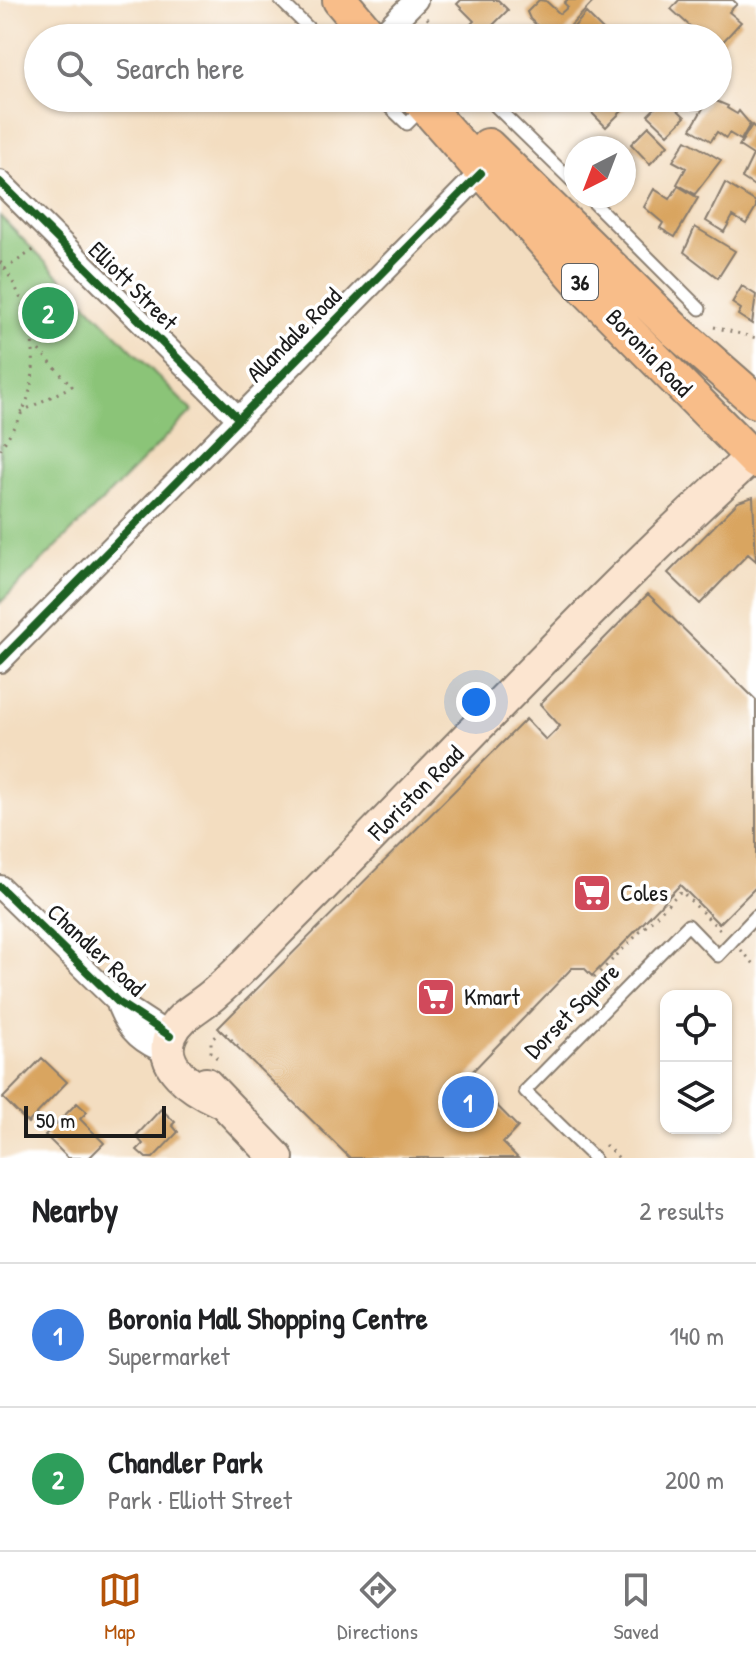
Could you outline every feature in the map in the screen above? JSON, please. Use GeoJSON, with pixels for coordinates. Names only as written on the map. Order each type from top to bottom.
{"type":"FeatureCollection","features":[{"type":"Feature","properties":{"kind":"main road"},"geometry":{"type":"LineString","coordinates":[[340,0],[362,24]]}},
{"type":"Feature","properties":{"kind":"main road","name":"Boronia Road"},"geometry":{"type":"LineString","coordinates":[[437,112],[481,173],[586,289],[755,457]]}},
{"type":"Feature","properties":{"kind":"main road","name":"Boronia Road"},"geometry":{"type":"LineString","coordinates":[[441,112],[521,182],[702,355],[756,401]]}},
{"type":"Feature","properties":{"kind":"main road","name":"Floriston Road"},"geometry":{"type":"LineString","coordinates":[[186,1049],[212,996],[622,581],[755,457]]}},
{"type":"Feature","properties":{"kind":"main road"},"geometry":{"type":"LineString","coordinates":[[186,1049],[218,1100],[277,1158]]}},
{"type":"Feature","properties":{"kind":"street"},"geometry":{"type":"LineString","coordinates":[[396,24],[420,8]]}},
{"type":"Feature","properties":{"kind":"street","name":"Allandale Road"},"geometry":{"type":"LineString","coordinates":[[0,661],[481,173]]}},
{"type":"Feature","properties":{"kind":"street","name":"Elliott Street"},"geometry":{"type":"LineString","coordinates":[[0,182],[239,419]]}},
{"type":"Feature","properties":{"kind":"street","name":"Chandler Road"},"geometry":{"type":"LineString","coordinates":[[0,887],[118,1002],[127,1026],[151,1046],[186,1049]]}},
{"type":"Feature","properties":{"kind":"lane"},"geometry":{"type":"LineString","coordinates":[[280,0],[305,24]]}},
{"type":"Feature","properties":{"kind":"lane"},"geometry":{"type":"LineString","coordinates":[[395,112],[407,124],[418,112]]}},
{"type":"Feature","properties":{"kind":"lane"},"geometry":{"type":"LineString","coordinates":[[501,112],[564,173]]}},
{"type":"Feature","properties":{"kind":"lane"},"geometry":{"type":"LineString","coordinates":[[599,208],[700,309]]}},
{"type":"Feature","properties":{"kind":"lane","name":"Dorset Square"},"geometry":{"type":"LineString","coordinates":[[594,1158],[525,1091],[688,925],[718,956],[756,916]]}},
{"type":"Feature","properties":{"kind":"path"},"geometry":{"type":"LineString","coordinates":[[420,8],[434,24]]}},
{"type":"Feature","properties":{"kind":"path"},"geometry":{"type":"LineString","coordinates":[[5,269],[54,236]]}},
{"type":"Feature","properties":{"kind":"path"},"geometry":{"type":"LineString","coordinates":[[0,262],[23,307],[33,344],[29,396],[0,450]]}},
{"type":"Feature","properties":{"kind":"path"},"geometry":{"type":"LineString","coordinates":[[700,309],[704,319],[713,326],[756,338]]}},
{"type":"Feature","properties":{"kind":"path"},"geometry":{"type":"LineString","coordinates":[[21,412],[72,386],[33,344]]}},
{"type":"Feature","properties":{"kind":"path"},"geometry":{"type":"LineString","coordinates":[[186,1049],[211,1052],[211,1040],[222,1030],[238,1046]]}},
{"type":"Feature","properties":{"kind":"path"},"geometry":{"type":"LineString","coordinates":[[605,1145],[619,1158]]}},
{"type":"Feature","properties":{"kind":"green space"},"geometry":{"type":"Polygon","coordinates":[[[0,216],[192,411],[0,603],[0,216]]]}},
{"type":"Feature","properties":{"kind":"building"},"geometry":{"type":"Polygon","coordinates":[[[461,0],[498,0],[508,10],[494,24],[471,24],[474,21],[457,4],[461,0]]]}},
{"type":"Feature","properties":{"kind":"building"},"geometry":{"type":"Polygon","coordinates":[[[539,0],[546,1],[560,14],[568,7],[564,3],[567,0],[595,0],[572,24],[535,24],[527,12],[539,0]]]}},
{"type":"Feature","properties":{"kind":"building"},"geometry":{"type":"Polygon","coordinates":[[[679,0],[733,0],[737,4],[729,12],[741,22],[732,32],[732,24],[688,24],[671,9],[679,0]]]}},
{"type":"Feature","properties":{"kind":"building"},"geometry":{"type":"Polygon","coordinates":[[[586,13],[597,24],[576,24],[586,13]]]}},
{"type":"Feature","properties":{"kind":"building"},"geometry":{"type":"Polygon","coordinates":[[[732,111],[737,114],[739,111],[750,124],[741,140],[729,133],[726,138],[717,132],[711,141],[691,129],[701,112],[732,111]]]}},
{"type":"Feature","properties":{"kind":"building"},"geometry":{"type":"Polygon","coordinates":[[[591,112],[621,112],[606,127],[591,112]]]}},
{"type":"Feature","properties":{"kind":"building"},"geometry":{"type":"Polygon","coordinates":[[[651,112],[680,112],[685,117],[668,134],[648,115],[651,112]]]}},
{"type":"Feature","properties":{"kind":"building"},"geometry":{"type":"Polygon","coordinates":[[[752,125],[756,129],[756,187],[742,178],[753,155],[739,146],[752,125]]]}},
{"type":"Feature","properties":{"kind":"building"},"geometry":{"type":"Polygon","coordinates":[[[649,126],[668,145],[650,164],[636,149],[636,139],[649,126]]]}},
{"type":"Feature","properties":{"kind":"building"},"geometry":{"type":"Polygon","coordinates":[[[686,140],[721,160],[695,194],[677,184],[686,168],[673,161],[686,140]]]}},
{"type":"Feature","properties":{"kind":"building"},"geometry":{"type":"Polygon","coordinates":[[[725,183],[756,202],[756,207],[746,224],[733,216],[724,232],[706,221],[725,183]]]}},
{"type":"Feature","properties":{"kind":"building"},"geometry":{"type":"Polygon","coordinates":[[[678,186],[698,198],[675,237],[660,228],[663,223],[644,207],[654,189],[670,199],[678,186]]]}},
{"type":"Feature","properties":{"kind":"building"},"geometry":{"type":"Polygon","coordinates":[[[695,227],[735,251],[718,278],[684,252],[695,227]]]}},
{"type":"Feature","properties":{"kind":"building"},"geometry":{"type":"Polygon","coordinates":[[[742,286],[756,295],[752,324],[738,315],[741,309],[732,303],[742,286]]]}},
{"type":"Feature","properties":{"kind":"building"},"geometry":{"type":"Polygon","coordinates":[[[753,497],[756,561],[748,554],[700,604],[668,573],[738,502],[753,497]]]}},
{"type":"Feature","properties":{"kind":"building"},"geometry":{"type":"Polygon","coordinates":[[[648,594],[756,700],[756,887],[719,924],[680,885],[592,976],[584,968],[572,968],[468,1076],[518,1127],[503,1143],[518,1158],[350,1158],[218,1028],[526,719],[546,740],[560,726],[540,704],[648,594]]]}},
{"type":"Feature","properties":{"kind":"building"},"geometry":{"type":"Polygon","coordinates":[[[42,1058],[67,1082],[28,1123],[3,1098],[42,1058]]]}},
{"type":"Feature","properties":{"kind":"building"},"geometry":{"type":"Polygon","coordinates":[[[77,1103],[87,1112],[80,1119],[104,1143],[89,1158],[68,1158],[45,1135],[77,1103]]]}},
{"type":"Feature","properties":{"kind":"building"},"geometry":{"type":"Polygon","coordinates":[[[161,1109],[175,1122],[172,1125],[178,1132],[153,1158],[146,1158],[137,1150],[143,1144],[136,1136],[161,1109]]]}},
{"type":"Feature","properties":{"kind":"cycle path"},"geometry":{"type":"LineString","coordinates":[[0,661],[481,173]]}},
{"type":"Feature","properties":{"kind":"cycle path"},"geometry":{"type":"LineString","coordinates":[[0,182],[239,419]]}},
{"type":"Feature","properties":{"kind":"cycle path"},"geometry":{"type":"LineString","coordinates":[[0,887],[118,1002],[170,1036]]}},
{"type":"Feature","properties":{"kind":"place","name":"Chandler Park"},"geometry":{"type":"Point","coordinates":[48,313]}},
{"type":"Feature","properties":{"kind":"place","name":"Coles"},"geometry":{"type":"Point","coordinates":[592,893]}},
{"type":"Feature","properties":{"kind":"place","name":"Kmart"},"geometry":{"type":"Point","coordinates":[436,997]}},
{"type":"Feature","properties":{"kind":"place","name":"Boronia Mall Shopping Centre"},"geometry":{"type":"Point","coordinates":[468,1102]}}]}
